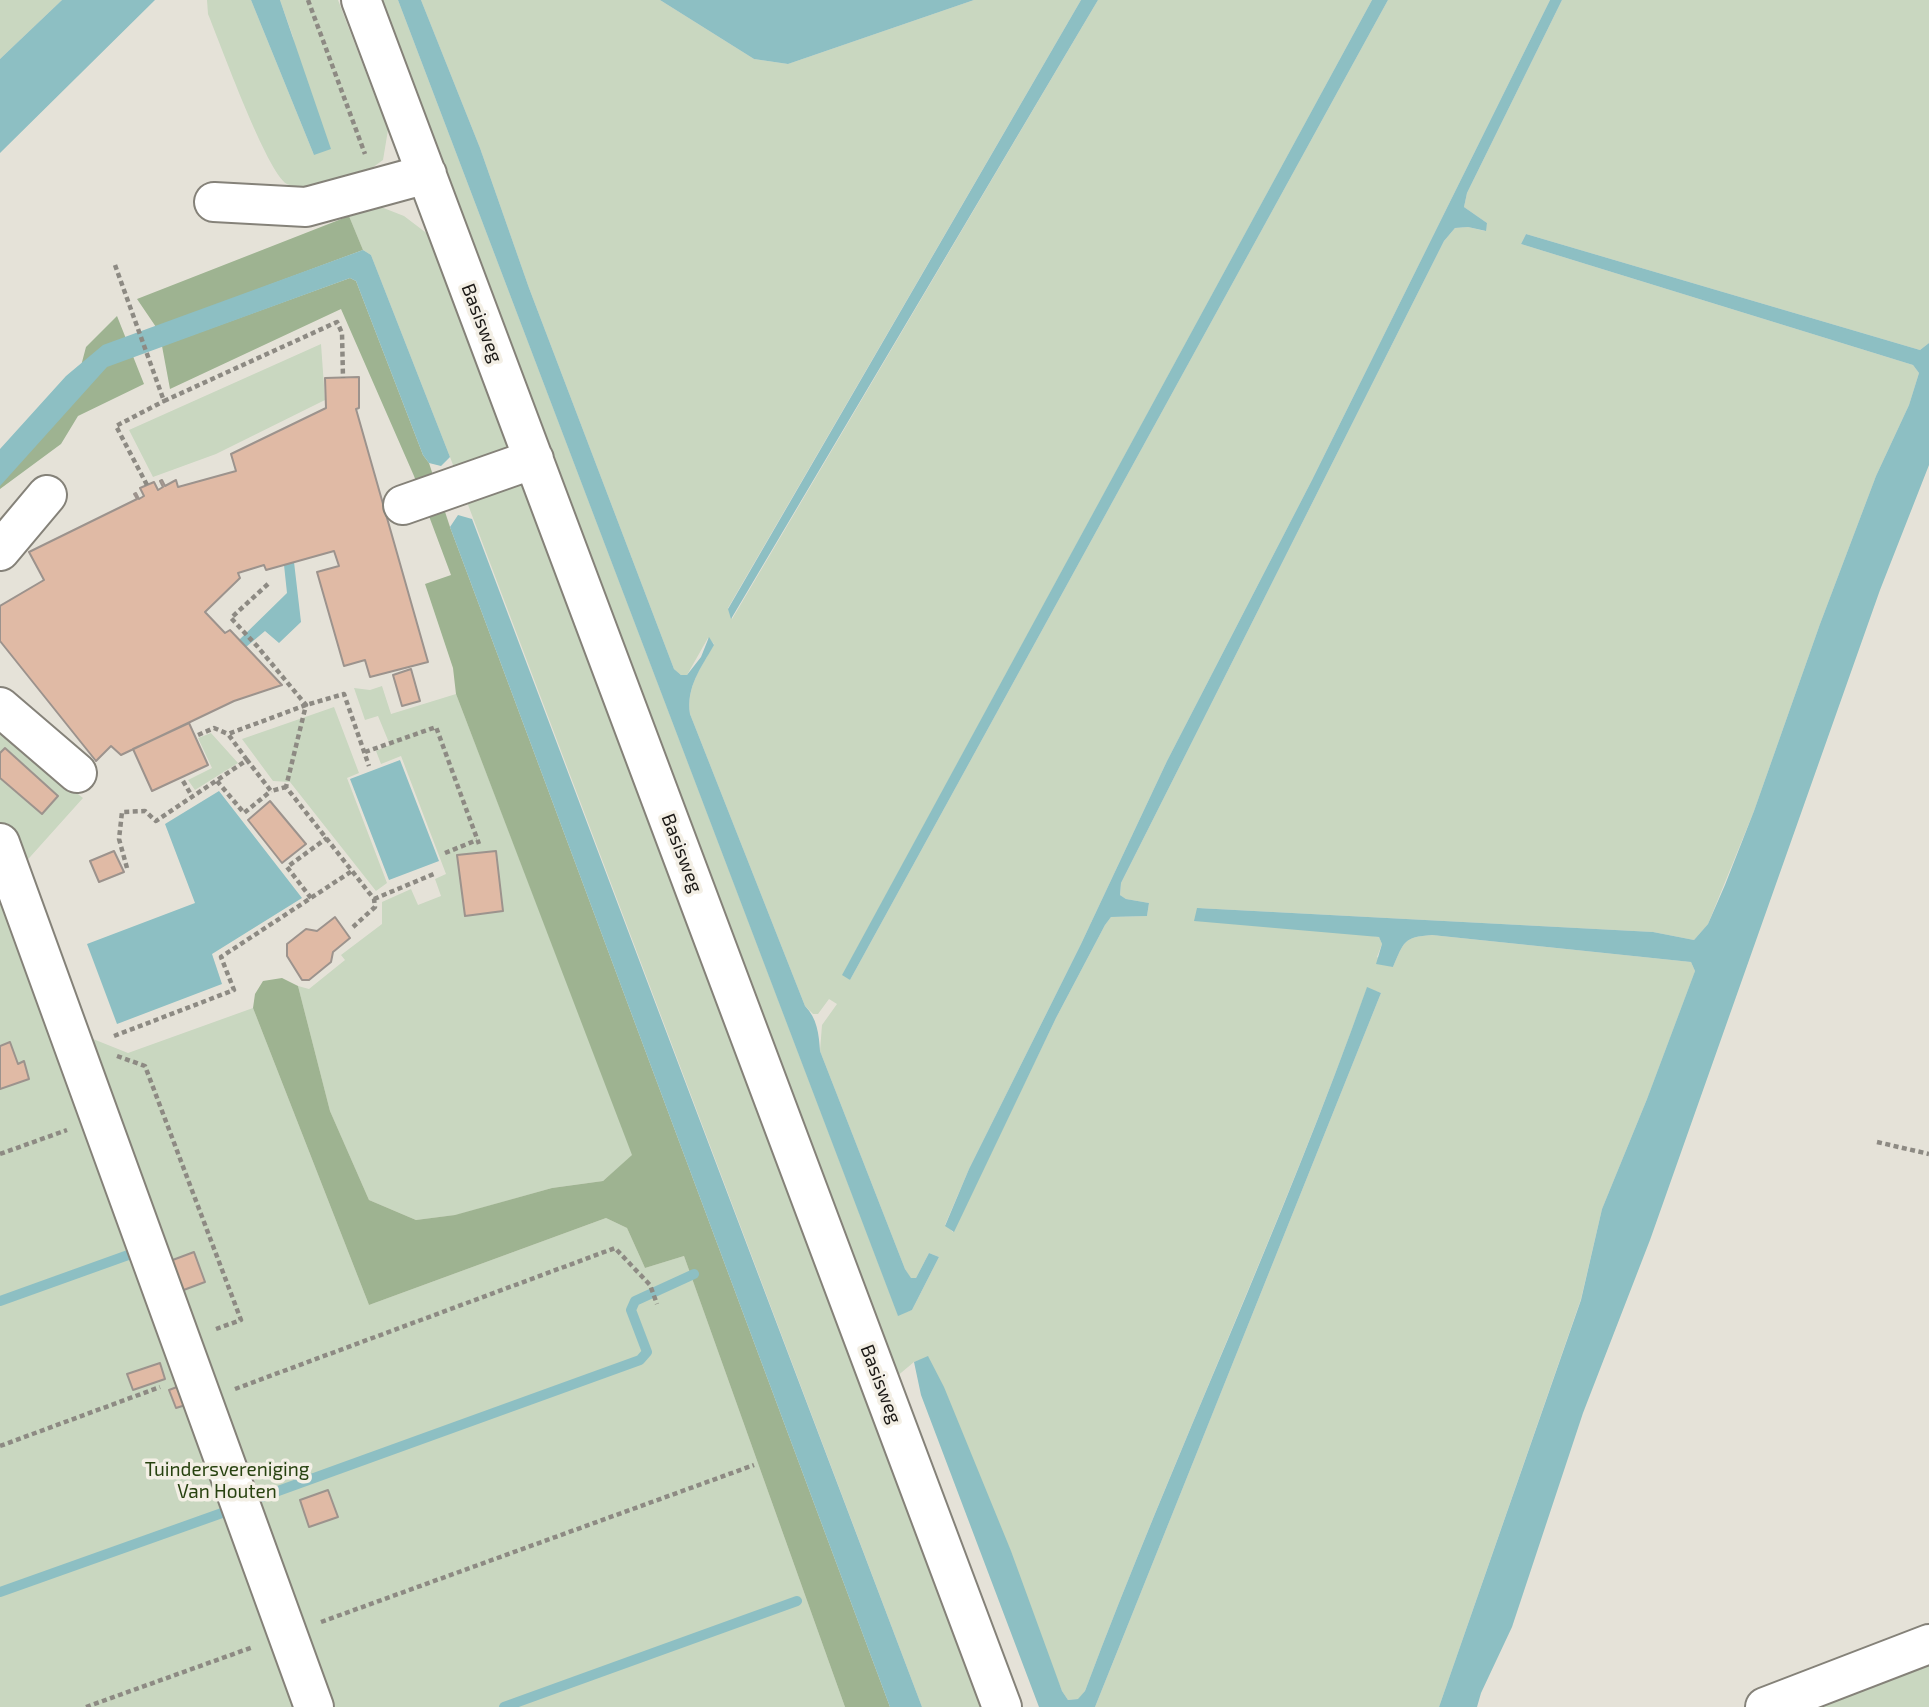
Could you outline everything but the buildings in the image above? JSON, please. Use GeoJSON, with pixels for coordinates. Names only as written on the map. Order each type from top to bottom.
{"type":"FeatureCollection","features":[{"type":"Feature","properties":{"kind":"street","name":"Basisweg"},"geometry":{"type":"LineString","coordinates":[[361,0],[1002,1707]]}},
{"type":"Feature","properties":{"kind":"street"},"geometry":{"type":"LineString","coordinates":[[214,202],[306,207],[426,174]]}},
{"type":"Feature","properties":{"kind":"street"},"geometry":{"type":"LineString","coordinates":[[403,505],[534,459]]}},
{"type":"Feature","properties":{"kind":"street"},"geometry":{"type":"LineString","coordinates":[[0,551],[47,495]]}},
{"type":"Feature","properties":{"kind":"street"},"geometry":{"type":"LineString","coordinates":[[0,707],[77,773]]}},
{"type":"Feature","properties":{"kind":"street"},"geometry":{"type":"LineString","coordinates":[[0,843],[314,1707]]}},
{"type":"Feature","properties":{"kind":"street"},"geometry":{"type":"LineString","coordinates":[[1765,1707],[1929,1644]]}},
{"type":"Feature","properties":{"kind":"path"},"geometry":{"type":"LineString","coordinates":[[309,0],[377,188]]}},
{"type":"Feature","properties":{"kind":"path"},"geometry":{"type":"LineString","coordinates":[[115,265],[164,401]]}},
{"type":"Feature","properties":{"kind":"path"},"geometry":{"type":"LineString","coordinates":[[147,485],[116,426],[164,401],[337,322],[342,333],[343,378]]}},
{"type":"Feature","properties":{"kind":"path"},"geometry":{"type":"LineString","coordinates":[[268,584],[231,618],[306,705]]}},
{"type":"Feature","properties":{"kind":"path"},"geometry":{"type":"LineString","coordinates":[[228,734],[344,694],[369,766]]}},
{"type":"Feature","properties":{"kind":"path"},"geometry":{"type":"LineString","coordinates":[[286,787],[306,705]]}},
{"type":"Feature","properties":{"kind":"path"},"geometry":{"type":"LineString","coordinates":[[365,752],[436,727],[478,842],[445,853]]}},
{"type":"Feature","properties":{"kind":"path"},"geometry":{"type":"LineString","coordinates":[[198,735],[214,729],[228,734],[271,791]]}},
{"type":"Feature","properties":{"kind":"path"},"geometry":{"type":"LineString","coordinates":[[127,868],[119,839],[122,812],[145,811],[156,821],[247,760]]}},
{"type":"Feature","properties":{"kind":"path"},"geometry":{"type":"LineString","coordinates":[[216,780],[244,813],[271,791],[286,787]]}},
{"type":"Feature","properties":{"kind":"path"},"geometry":{"type":"LineString","coordinates":[[183,781],[192,796]]}},
{"type":"Feature","properties":{"kind":"path"},"geometry":{"type":"LineString","coordinates":[[286,787],[374,899],[375,907],[353,927]]}},
{"type":"Feature","properties":{"kind":"path"},"geometry":{"type":"LineString","coordinates":[[311,898],[287,867],[327,838]]}},
{"type":"Feature","properties":{"kind":"path"},"geometry":{"type":"LineString","coordinates":[[114,1035],[234,990],[221,957],[352,871]]}},
{"type":"Feature","properties":{"kind":"path"},"geometry":{"type":"LineString","coordinates":[[374,899],[436,873]]}},
{"type":"Feature","properties":{"kind":"path"},"geometry":{"type":"LineString","coordinates":[[71,1038],[145,1066],[241,1320],[191,1373]]}},
{"type":"Feature","properties":{"kind":"path"},"geometry":{"type":"LineString","coordinates":[[0,1154],[100,1118]]}},
{"type":"Feature","properties":{"kind":"path"},"geometry":{"type":"LineString","coordinates":[[1877,1142],[1929,1154]]}},
{"type":"Feature","properties":{"kind":"path"},"geometry":{"type":"LineString","coordinates":[[0,1446],[191,1373],[615,1248],[650,1285],[657,1304]]}},
{"type":"Feature","properties":{"kind":"path"},"geometry":{"type":"LineString","coordinates":[[86,1707],[754,1465]]}},
{"type":"Feature","properties":{"kind":"green space"},"geometry":{"type":"Polygon","coordinates":[[[0,0],[62,0],[0,59],[0,0]]]}},
{"type":"Feature","properties":{"kind":"green space"},"geometry":{"type":"Polygon","coordinates":[[[207,0],[251,0],[314,155],[293,37],[280,0],[338,0],[388,130],[383,160],[365,172],[338,181],[314,186],[287,184],[278,175],[268,157],[244,106],[208,14],[207,0]]]}},
{"type":"Feature","properties":{"kind":"green space"},"geometry":{"type":"Polygon","coordinates":[[[376,0],[398,0],[898,1315],[912,1310],[939,1257],[929,1253],[916,1278],[911,1279],[905,1269],[820,1051],[822,1025],[837,1004],[829,999],[818,1014],[813,1014],[805,1006],[690,714],[692,686],[714,644],[708,638],[687,675],[681,675],[674,669],[529,288],[480,148],[421,0],[660,0],[754,59],[788,64],[974,0],[1081,0],[728,608],[732,619],[1098,0],[1372,0],[843,974],[850,980],[1388,0],[1550,0],[1312,480],[1167,761],[1081,944],[969,1169],[945,1225],[953,1232],[1056,1018],[1105,925],[1111,917],[1147,916],[1149,903],[1126,899],[1120,895],[1121,883],[1444,241],[1455,228],[1468,227],[1485,231],[1487,223],[1464,207],[1467,193],[1562,0],[1929,0],[1929,343],[1920,350],[1526,234],[1521,244],[1913,365],[1919,373],[1909,405],[1876,476],[1754,811],[1708,924],[1694,940],[1653,932],[1197,908],[1379,937],[1382,944],[1377,957],[1393,967],[1406,942],[1415,937],[1432,935],[1691,962],[1695,971],[1602,1209],[1581,1299],[1439,1707],[1095,1707],[1381,993],[1367,988],[1300,1164],[1119,1602],[1085,1691],[1079,1699],[1068,1700],[1062,1691],[928,1357],[914,1362],[896,1377],[376,0]]]}},
{"type":"Feature","properties":{"kind":"green space"},"geometry":{"type":"Polygon","coordinates":[[[381,207],[404,216],[429,235],[988,1707],[922,1707],[450,457],[371,255],[363,250],[349,216],[381,207]]]}},
{"type":"Feature","properties":{"kind":"green space"},"geometry":{"type":"Polygon","coordinates":[[[349,216],[363,250],[156,327],[137,299],[349,216]]]}},
{"type":"Feature","properties":{"kind":"green space"},"geometry":{"type":"Polygon","coordinates":[[[350,278],[356,281],[423,455],[429,463],[450,527],[890,1707],[845,1707],[684,1256],[645,1268],[627,1228],[606,1218],[369,1305],[253,1008],[255,994],[263,981],[282,978],[298,986],[330,1111],[369,1200],[416,1220],[455,1215],[552,1188],[603,1181],[632,1155],[456,694],[453,668],[425,584],[451,575],[414,476],[341,309],[170,389],[162,346],[350,278]]]}},
{"type":"Feature","properties":{"kind":"green space"},"geometry":{"type":"Polygon","coordinates":[[[117,316],[144,384],[78,416],[61,444],[0,489],[0,458],[77,381],[86,347],[117,316]]]}},
{"type":"Feature","properties":{"kind":"green space"},"geometry":{"type":"Polygon","coordinates":[[[321,344],[325,400],[216,454],[153,477],[129,430],[321,344]]]}},
{"type":"Feature","properties":{"kind":"green space"},"geometry":{"type":"Polygon","coordinates":[[[382,686],[391,714],[456,694],[633,1155],[603,1181],[552,1188],[456,1215],[416,1220],[369,1200],[330,1111],[298,986],[309,989],[345,960],[341,955],[382,924],[382,902],[411,889],[418,905],[441,896],[435,879],[446,874],[401,756],[381,764],[376,751],[390,745],[378,716],[365,720],[354,688],[370,690],[382,686]]]}},
{"type":"Feature","properties":{"kind":"green space"},"geometry":{"type":"Polygon","coordinates":[[[334,707],[359,773],[347,778],[387,883],[376,891],[290,782],[273,781],[242,739],[334,707]]]}},
{"type":"Feature","properties":{"kind":"green space"},"geometry":{"type":"Polygon","coordinates":[[[211,733],[238,763],[195,790],[188,780],[212,768],[198,738],[211,733]]]}},
{"type":"Feature","properties":{"kind":"green space","name":"Tuindersvereniging Van Houten"},"geometry":{"type":"Polygon","coordinates":[[[0,734],[83,798],[22,866],[83,1035],[128,1053],[253,1008],[369,1305],[606,1218],[627,1228],[645,1268],[684,1256],[845,1707],[0,1707],[0,734]]]}},
{"type":"Feature","properties":{"kind":"green space"},"geometry":{"type":"Polygon","coordinates":[[[1929,1657],[1929,1707],[1793,1707],[1929,1657]]]}},
{"type":"Feature","properties":{"kind":"water"},"geometry":{"type":"Polygon","coordinates":[[[62,0],[155,0],[0,153],[0,59],[62,0]]]}},
{"type":"Feature","properties":{"kind":"water"},"geometry":{"type":"Polygon","coordinates":[[[251,0],[280,0],[331,149],[314,155],[251,0]]]}},
{"type":"Feature","properties":{"kind":"water"},"geometry":{"type":"Polygon","coordinates":[[[398,0],[421,0],[480,148],[529,288],[674,669],[681,675],[687,675],[701,657],[709,637],[714,645],[692,686],[690,714],[805,1006],[815,1021],[820,1051],[905,1269],[911,1278],[916,1278],[929,1253],[939,1257],[912,1310],[898,1316],[398,0]]]}},
{"type":"Feature","properties":{"kind":"water"},"geometry":{"type":"Polygon","coordinates":[[[660,0],[974,0],[788,64],[754,59],[660,0]]]}},
{"type":"Feature","properties":{"kind":"water"},"geometry":{"type":"Polygon","coordinates":[[[1081,0],[1098,0],[731,619],[728,609],[1081,0]]]}},
{"type":"Feature","properties":{"kind":"water"},"geometry":{"type":"Polygon","coordinates":[[[1372,0],[1388,0],[850,980],[842,975],[1372,0]]]}},
{"type":"Feature","properties":{"kind":"water"},"geometry":{"type":"Polygon","coordinates":[[[1550,0],[1562,0],[1467,193],[1464,207],[1487,223],[1486,231],[1468,227],[1455,228],[1444,241],[1121,883],[1120,895],[1126,899],[1149,903],[1147,916],[1111,917],[1105,925],[1056,1018],[954,1232],[945,1226],[969,1169],[1081,944],[1167,761],[1312,480],[1550,0]]]}},
{"type":"Feature","properties":{"kind":"water"},"geometry":{"type":"Polygon","coordinates":[[[1526,234],[1920,350],[1929,343],[1929,465],[1880,590],[1650,1240],[1583,1413],[1512,1627],[1477,1707],[1439,1707],[1581,1300],[1602,1209],[1695,971],[1691,962],[1432,935],[1415,937],[1406,942],[1393,967],[1376,964],[1382,944],[1379,937],[1194,921],[1197,908],[1653,932],[1694,940],[1708,924],[1725,885],[1876,476],[1909,405],[1919,373],[1913,365],[1521,244],[1526,234]]]}},
{"type":"Feature","properties":{"kind":"water"},"geometry":{"type":"Polygon","coordinates":[[[363,250],[371,255],[450,457],[441,466],[429,463],[423,455],[356,281],[350,278],[107,367],[0,486],[0,449],[66,376],[103,345],[363,250]]]}},
{"type":"Feature","properties":{"kind":"water"},"geometry":{"type":"Polygon","coordinates":[[[458,515],[472,519],[922,1707],[890,1707],[450,527],[458,515]]]}},
{"type":"Feature","properties":{"kind":"water"},"geometry":{"type":"Polygon","coordinates":[[[294,562],[301,622],[279,643],[265,631],[246,647],[239,640],[287,593],[284,565],[294,562]]]}},
{"type":"Feature","properties":{"kind":"water"},"geometry":{"type":"Polygon","coordinates":[[[400,760],[439,861],[389,880],[350,779],[400,760]]]}},
{"type":"Feature","properties":{"kind":"water"},"geometry":{"type":"Polygon","coordinates":[[[219,791],[302,898],[212,954],[222,984],[117,1024],[87,944],[195,903],[165,824],[219,791]]]}},
{"type":"Feature","properties":{"kind":"water"},"geometry":{"type":"Polygon","coordinates":[[[1367,987],[1381,993],[1095,1707],[1039,1707],[921,1395],[914,1362],[928,1356],[944,1387],[1011,1551],[1062,1691],[1068,1700],[1078,1699],[1085,1691],[1119,1602],[1300,1164],[1367,987]]]}},
{"type":"Feature","properties":{"kind":"waterway"},"geometry":{"type":"LineString","coordinates":[[0,1301],[131,1254]]}},
{"type":"Feature","properties":{"kind":"waterway"},"geometry":{"type":"LineString","coordinates":[[256,1499],[640,1360],[647,1352],[631,1310],[635,1301],[694,1274]]}},
{"type":"Feature","properties":{"kind":"waterway"},"geometry":{"type":"LineString","coordinates":[[0,1592],[222,1513]]}},
{"type":"Feature","properties":{"kind":"waterway"},"geometry":{"type":"LineString","coordinates":[[504,1707],[797,1601]]}}]}
